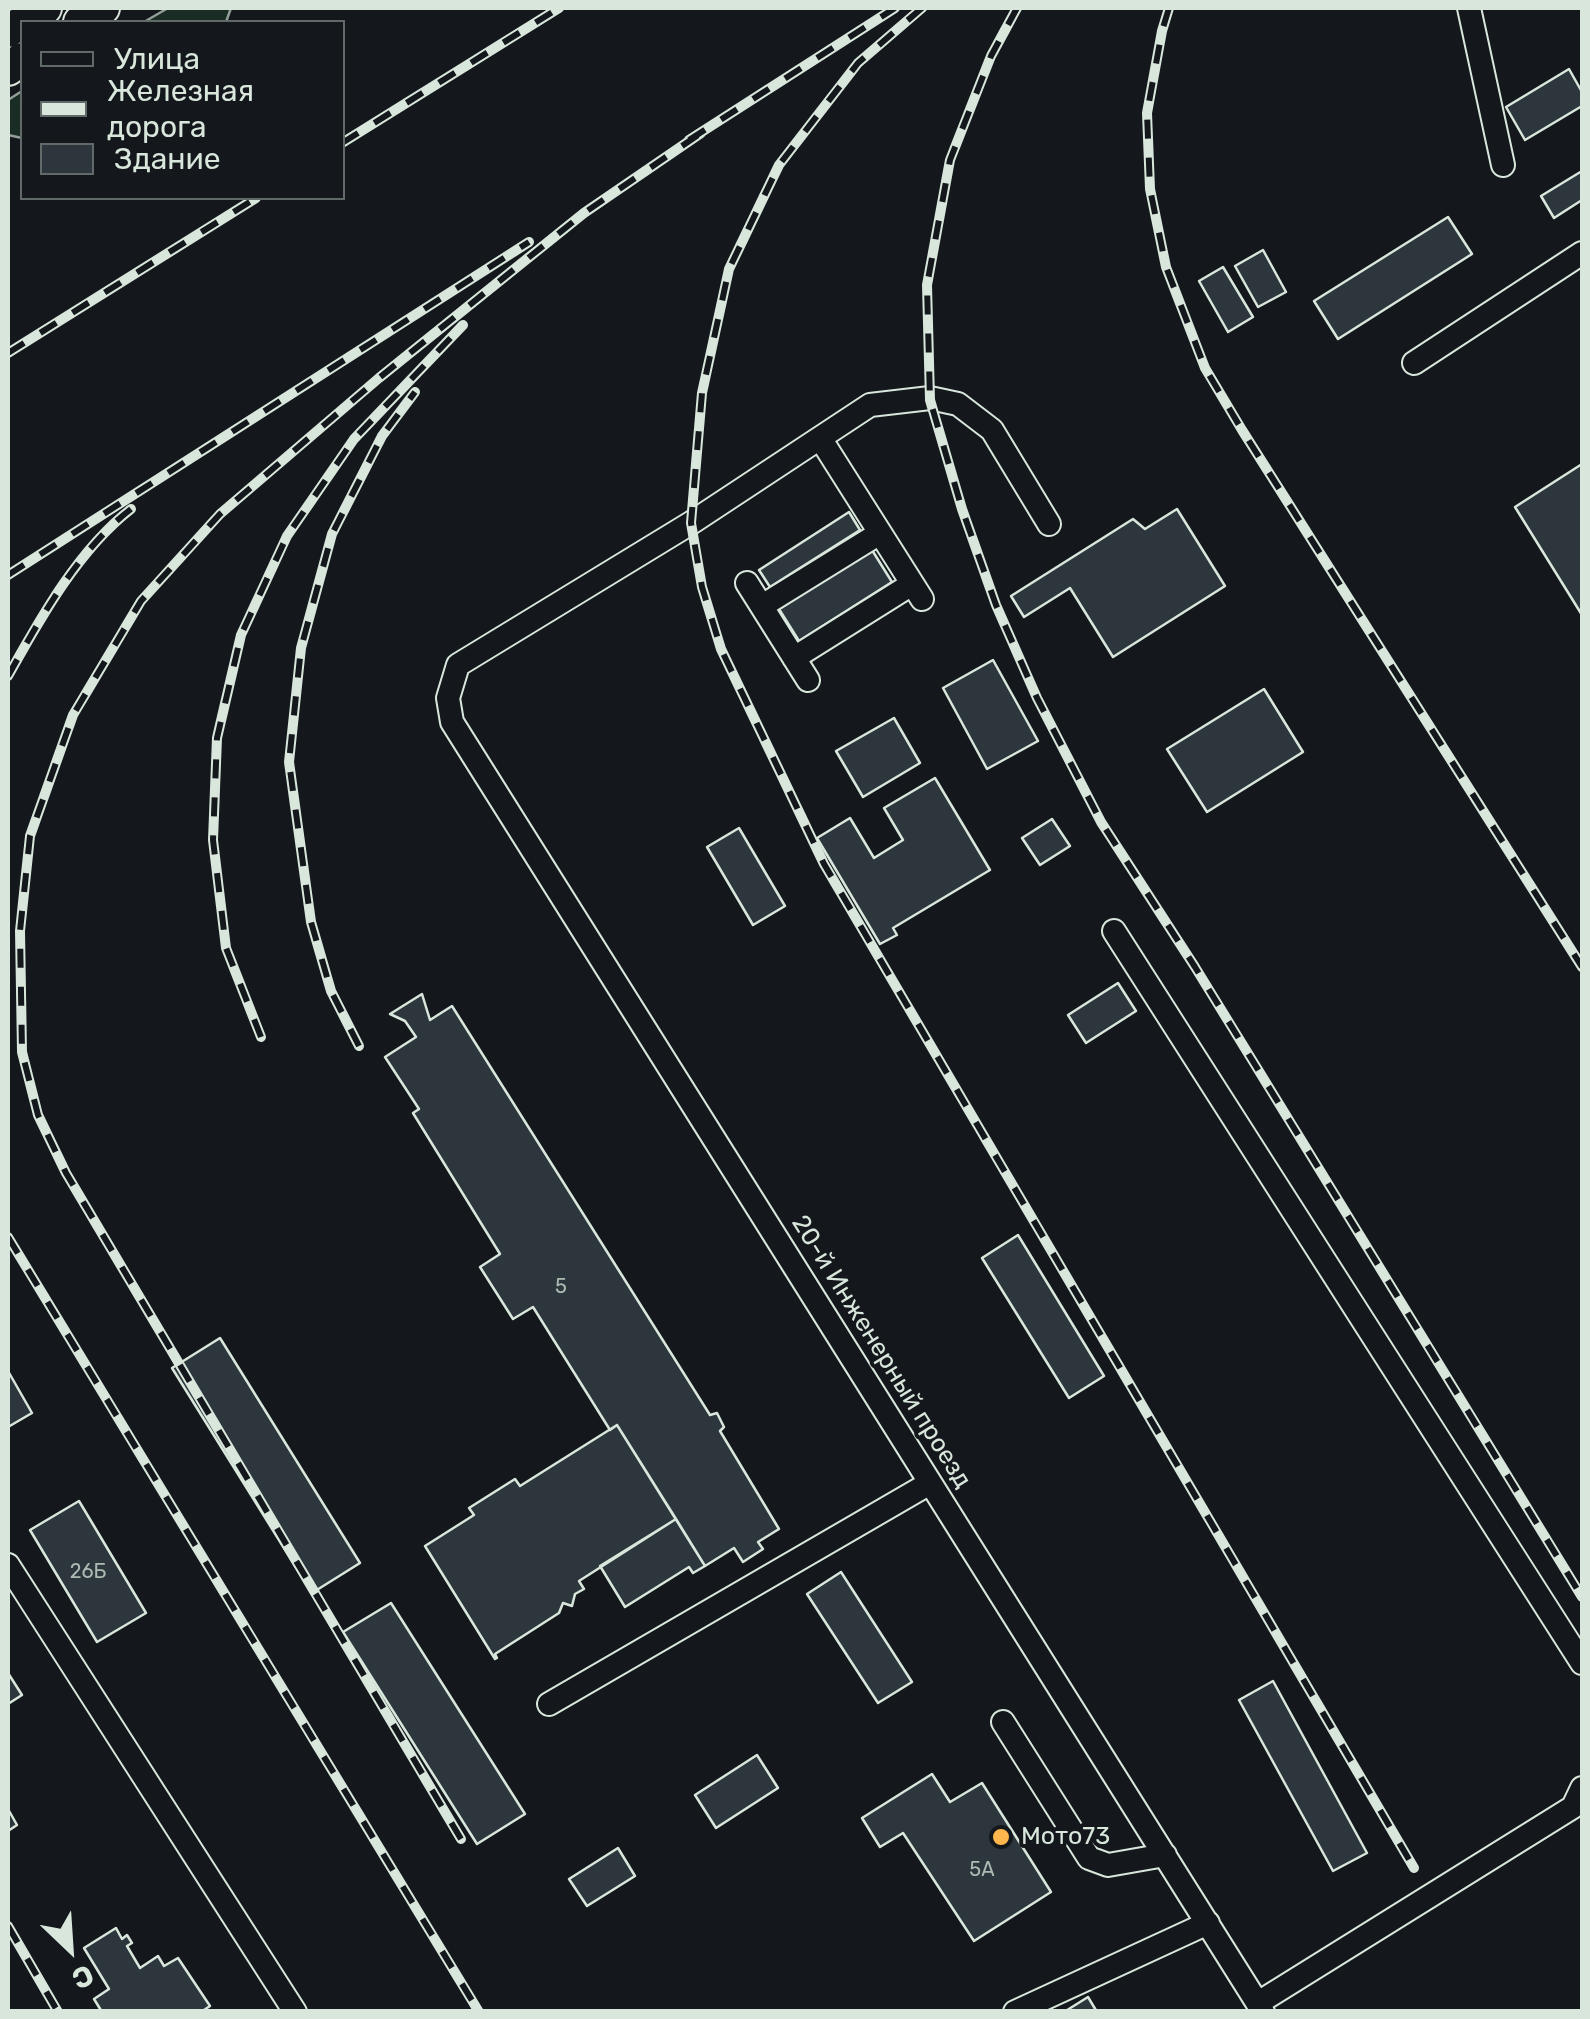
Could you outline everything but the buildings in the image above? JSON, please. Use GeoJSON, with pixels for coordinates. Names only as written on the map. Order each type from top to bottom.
{"type":"FeatureCollection","features":[{"type":"Feature","properties":{"kind":"street"},"geometry":{"type":"LineString","coordinates":[[1469,8],[1503,165]]}},
{"type":"Feature","properties":{"kind":"street"},"geometry":{"type":"LineString","coordinates":[[1414,363],[1582,253]]}},
{"type":"Feature","properties":{"kind":"street"},"geometry":{"type":"LineString","coordinates":[[794,658],[917,592],[820,438],[870,405],[930,398],[958,404],[992,430],[1049,524]]}},
{"type":"Feature","properties":{"kind":"street","name":"20-й Инженерный проезд"},"geometry":{"type":"LineString","coordinates":[[820,438],[691,523],[458,665],[448,698],[452,722],[1261,2007]]}},
{"type":"Feature","properties":{"kind":"street"},"geometry":{"type":"LineString","coordinates":[[762,606],[880,533]]}},
{"type":"Feature","properties":{"kind":"street"},"geometry":{"type":"LineString","coordinates":[[748,583],[808,680]]}},
{"type":"Feature","properties":{"kind":"street"},"geometry":{"type":"LineString","coordinates":[[1114,931],[1582,1662]]}},
{"type":"Feature","properties":{"kind":"street"},"geometry":{"type":"LineString","coordinates":[[550,1704],[930,1483]]}},
{"type":"Feature","properties":{"kind":"street"},"geometry":{"type":"LineString","coordinates":[[8,1564],[295,2012]]}},
{"type":"Feature","properties":{"kind":"street"},"geometry":{"type":"LineString","coordinates":[[1003,1722],[1089,1858],[1108,1866],[1165,1855]]}},
{"type":"Feature","properties":{"kind":"street"},"geometry":{"type":"LineString","coordinates":[[1261,2007],[1573,1806],[1582,1788]]}},
{"type":"Feature","properties":{"kind":"street"},"geometry":{"type":"LineString","coordinates":[[1015,2012],[1208,1924]]}},
{"type":"Feature","properties":{"kind":"green space"},"geometry":{"type":"Polygon","coordinates":[[[168,8],[231,8],[227,20],[147,20],[168,8]]]}},
{"type":"Feature","properties":{"kind":"green space"},"geometry":{"type":"Polygon","coordinates":[[[20,92],[20,138],[8,135],[8,100],[20,92]]]}},
{"type":"Feature","properties":{"kind":"railway"},"geometry":{"type":"LineString","coordinates":[[345,141],[559,8]]}},
{"type":"Feature","properties":{"kind":"railway"},"geometry":{"type":"LineString","coordinates":[[689,140],[895,8]]}},
{"type":"Feature","properties":{"kind":"railway"},"geometry":{"type":"LineString","coordinates":[[922,8],[858,63],[779,165],[729,269],[702,393],[691,523],[702,587],[721,649],[824,864],[1414,1868]]}},
{"type":"Feature","properties":{"kind":"railway"},"geometry":{"type":"LineString","coordinates":[[1017,8],[991,56],[950,160],[927,285],[930,400],[996,605],[1037,698],[1101,822],[1195,967],[1582,1597]]}},
{"type":"Feature","properties":{"kind":"railway"},"geometry":{"type":"LineString","coordinates":[[1169,8],[1147,113],[1150,189],[1166,267],[1205,368],[1582,967]]}},
{"type":"Feature","properties":{"kind":"railway"},"geometry":{"type":"LineString","coordinates":[[461,1839],[66,1173],[38,1115],[22,1052],[20,931],[30,836],[73,715],[141,601],[220,514],[379,378],[584,213],[701,133]]}},
{"type":"Feature","properties":{"kind":"railway"},"geometry":{"type":"LineString","coordinates":[[8,353],[253,200]]}},
{"type":"Feature","properties":{"kind":"railway"},"geometry":{"type":"LineString","coordinates":[[8,575],[529,242]]}},
{"type":"Feature","properties":{"kind":"railway"},"geometry":{"type":"LineString","coordinates":[[261,1037],[226,948],[213,840],[217,738],[241,635],[287,536],[354,439],[463,325]]}},
{"type":"Feature","properties":{"kind":"railway"},"geometry":{"type":"LineString","coordinates":[[359,1046],[331,991],[311,922],[289,762],[301,648],[332,534],[382,436],[415,392]]}},
{"type":"Feature","properties":{"kind":"railway"},"geometry":{"type":"LineString","coordinates":[[8,676],[77,565],[131,509]]}},
{"type":"Feature","properties":{"kind":"railway"},"geometry":{"type":"LineString","coordinates":[[8,1237],[479,2012]]}},
{"type":"Feature","properties":{"kind":"railway"},"geometry":{"type":"LineString","coordinates":[[8,1926],[58,2012]]}},
{"type":"Feature","properties":{"kind":"place","name":"Мото73"},"geometry":{"type":"Point","coordinates":[1001,1837]}}]}
